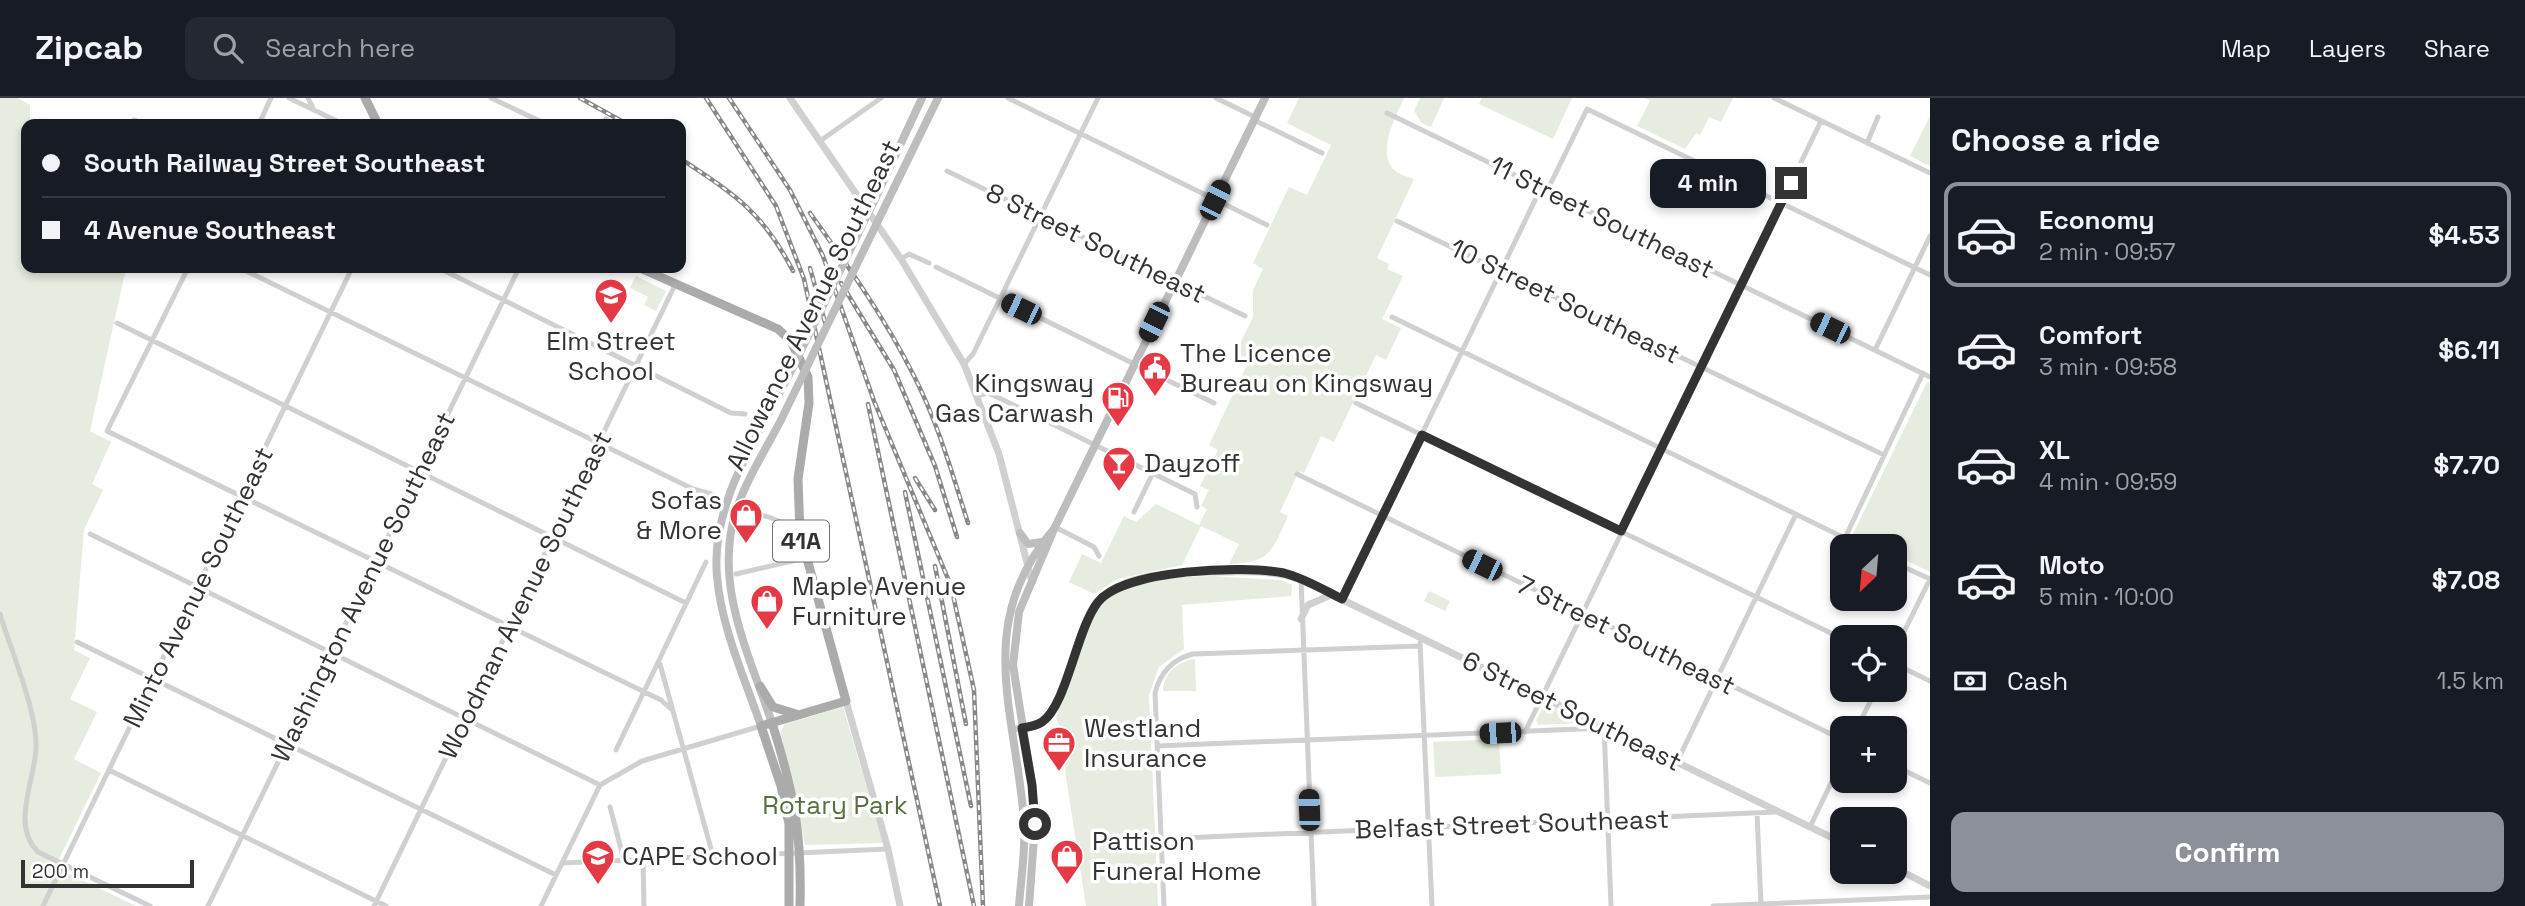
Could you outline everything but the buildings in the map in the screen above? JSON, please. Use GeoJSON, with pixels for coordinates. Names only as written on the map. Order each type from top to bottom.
{"type":"FeatureCollection","features":[{"type":"Feature","properties":{"kind":"main road"},"geometry":{"type":"LineString","coordinates":[[365,98],[376,119]]}},
{"type":"Feature","properties":{"kind":"main road","name":"Allowance Avenue Southeast"},"geometry":{"type":"LineString","coordinates":[[761,726],[718,585],[716,558],[721,522],[734,484],[875,199],[920,98]]}},
{"type":"Feature","properties":{"kind":"main road","name":"Allowance Avenue Southeast"},"geometry":{"type":"LineString","coordinates":[[772,723],[730,598],[727,571],[731,533],[738,504],[937,98]]}},
{"type":"Feature","properties":{"kind":"main road"},"geometry":{"type":"LineString","coordinates":[[1019,906],[1024,824],[1013,656],[1019,612],[1055,527],[1265,98]]}},
{"type":"Feature","properties":{"kind":"main road","name":"41A"},"geometry":{"type":"LineString","coordinates":[[650,273],[778,329],[797,350],[808,377],[809,403],[798,479],[800,533],[846,701]]}},
{"type":"Feature","properties":{"kind":"main road"},"geometry":{"type":"LineString","coordinates":[[1029,906],[1034,814],[1017,729],[1004,641],[1011,607],[1027,569],[1042,542],[1055,527]]}},
{"type":"Feature","properties":{"kind":"main road"},"geometry":{"type":"LineString","coordinates":[[1020,533],[1028,544],[1042,542]]}},
{"type":"Feature","properties":{"kind":"main road"},"geometry":{"type":"LineString","coordinates":[[760,686],[777,710],[801,714]]}},
{"type":"Feature","properties":{"kind":"main road"},"geometry":{"type":"LineString","coordinates":[[789,906],[790,853],[781,786],[761,726],[846,701]]}},
{"type":"Feature","properties":{"kind":"main road"},"geometry":{"type":"LineString","coordinates":[[772,723],[791,784],[801,852],[800,906]]}},
{"type":"Feature","properties":{"kind":"street"},"geometry":{"type":"LineString","coordinates":[[260,119],[271,98]]}},
{"type":"Feature","properties":{"kind":"street"},"geometry":{"type":"LineString","coordinates":[[289,98],[333,119]]}},
{"type":"Feature","properties":{"kind":"street"},"geometry":{"type":"LineString","coordinates":[[308,98],[314,110]]}},
{"type":"Feature","properties":{"kind":"street"},"geometry":{"type":"LineString","coordinates":[[491,98],[535,119]]}},
{"type":"Feature","properties":{"kind":"street"},"geometry":{"type":"LineString","coordinates":[[790,98],[901,259],[964,364],[1005,472],[1032,582]]}},
{"type":"Feature","properties":{"kind":"street"},"geometry":{"type":"LineString","coordinates":[[820,141],[881,98]]}},
{"type":"Feature","properties":{"kind":"street"},"geometry":{"type":"LineString","coordinates":[[1008,98],[1267,225]]}},
{"type":"Feature","properties":{"kind":"street"},"geometry":{"type":"LineString","coordinates":[[964,364],[973,354],[1098,98]]}},
{"type":"Feature","properties":{"kind":"street"},"geometry":{"type":"LineString","coordinates":[[1216,98],[1322,153]]}},
{"type":"Feature","properties":{"kind":"street"},"geometry":{"type":"LineString","coordinates":[[1774,98],[1930,173]]}},
{"type":"Feature","properties":{"kind":"street"},"geometry":{"type":"LineString","coordinates":[[1342,599],[1502,271],[1587,109],[1930,275]]}},
{"type":"Feature","properties":{"kind":"street","name":"11 Street Southeast"},"geometry":{"type":"LineString","coordinates":[[1387,113],[1930,377]]}},
{"type":"Feature","properties":{"kind":"street"},"geometry":{"type":"LineString","coordinates":[[1867,143],[1878,117]]}},
{"type":"Feature","properties":{"kind":"street"},"geometry":{"type":"LineString","coordinates":[[1525,732],[1821,121]]}},
{"type":"Feature","properties":{"kind":"street","name":"8 Street Southeast"},"geometry":{"type":"LineString","coordinates":[[947,171],[1245,316]]}},
{"type":"Feature","properties":{"kind":"street","name":"10 Street Southeast"},"geometry":{"type":"LineString","coordinates":[[1397,221],[1884,455]]}},
{"type":"Feature","properties":{"kind":"street"},"geometry":{"type":"LineString","coordinates":[[1875,350],[1930,236]]}},
{"type":"Feature","properties":{"kind":"street"},"geometry":{"type":"LineString","coordinates":[[901,259],[909,254],[929,263]]}},
{"type":"Feature","properties":{"kind":"street"},"geometry":{"type":"LineString","coordinates":[[936,267],[1214,402]]}},
{"type":"Feature","properties":{"kind":"street"},"geometry":{"type":"LineString","coordinates":[[186,273],[107,432],[510,626],[664,702],[671,709]]}},
{"type":"Feature","properties":{"kind":"street"},"geometry":{"type":"LineString","coordinates":[[250,273],[693,489],[711,494]]}},
{"type":"Feature","properties":{"kind":"street","name":"Minto Avenue Southeast"},"geometry":{"type":"LineString","coordinates":[[43,906],[350,273]]}},
{"type":"Feature","properties":{"kind":"street"},"geometry":{"type":"LineString","coordinates":[[449,273],[732,412],[746,414]]}},
{"type":"Feature","properties":{"kind":"street","name":"Washington Avenue Southeast"},"geometry":{"type":"LineString","coordinates":[[208,906],[516,273]]}},
{"type":"Feature","properties":{"kind":"street","name":"Woodman Avenue Southeast"},"geometry":{"type":"LineString","coordinates":[[375,904],[675,285]]}},
{"type":"Feature","properties":{"kind":"street"},"geometry":{"type":"LineString","coordinates":[[1392,317],[1837,534]]}},
{"type":"Feature","properties":{"kind":"street"},"geometry":{"type":"LineString","coordinates":[[117,323],[686,603]]}},
{"type":"Feature","properties":{"kind":"street"},"geometry":{"type":"LineString","coordinates":[[1847,534],[1923,373]]}},
{"type":"Feature","properties":{"kind":"street"},"geometry":{"type":"LineString","coordinates":[[978,396],[987,393],[995,396],[1195,494],[1197,507]]}},
{"type":"Feature","properties":{"kind":"street"},"geometry":{"type":"LineString","coordinates":[[1356,403],[1830,633]]}},
{"type":"Feature","properties":{"kind":"street"},"geometry":{"type":"LineString","coordinates":[[1134,512],[1153,473]]}},
{"type":"Feature","properties":{"kind":"street","name":"7 Street Southeast"},"geometry":{"type":"LineString","coordinates":[[1297,474],[1830,734]]}},
{"type":"Feature","properties":{"kind":"street"},"geometry":{"type":"LineString","coordinates":[[731,533],[740,519],[750,514],[782,523],[800,533]]}},
{"type":"Feature","properties":{"kind":"street"},"geometry":{"type":"LineString","coordinates":[[1677,762],[1796,514]]}},
{"type":"Feature","properties":{"kind":"street"},"geometry":{"type":"LineString","coordinates":[[1055,527],[1094,547],[1099,556]]}},
{"type":"Feature","properties":{"kind":"street"},"geometry":{"type":"LineString","coordinates":[[90,534],[600,785]]}},
{"type":"Feature","properties":{"kind":"street"},"geometry":{"type":"LineString","coordinates":[[736,574],[805,558]]}},
{"type":"Feature","properties":{"kind":"street"},"geometry":{"type":"LineString","coordinates":[[617,750],[706,562]]}},
{"type":"Feature","properties":{"kind":"street"},"geometry":{"type":"LineString","coordinates":[[1907,626],[1930,579],[1908,568]]}},
{"type":"Feature","properties":{"kind":"street","name":"6 Street Southeast"},"geometry":{"type":"LineString","coordinates":[[1017,729],[1039,724],[1052,712],[1088,618],[1098,601],[1112,590],[1142,579],[1184,572],[1276,572],[1301,579],[1830,837]]}},
{"type":"Feature","properties":{"kind":"street"},"geometry":{"type":"LineString","coordinates":[[1301,579],[1314,906]]}},
{"type":"Feature","properties":{"kind":"street"},"geometry":{"type":"LineString","coordinates":[[1301,619],[1308,605],[1333,595]]}},
{"type":"Feature","properties":{"kind":"street"},"geometry":{"type":"LineString","coordinates":[[0,614],[36,738],[25,832],[38,852],[150,906]]}},
{"type":"Feature","properties":{"kind":"street"},"geometry":{"type":"LineString","coordinates":[[1420,636],[1432,906]]}},
{"type":"Feature","properties":{"kind":"street"},"geometry":{"type":"LineString","coordinates":[[77,642],[556,875]]}},
{"type":"Feature","properties":{"kind":"street"},"geometry":{"type":"LineString","coordinates":[[1164,906],[1157,683],[1172,663],[1193,654],[1420,646]]}},
{"type":"Feature","properties":{"kind":"street"},"geometry":{"type":"LineString","coordinates":[[660,662],[713,856]]}},
{"type":"Feature","properties":{"kind":"street"},"geometry":{"type":"LineString","coordinates":[[1907,670],[1930,681]]}},
{"type":"Feature","properties":{"kind":"street"},"geometry":{"type":"LineString","coordinates":[[846,701],[888,849],[900,906]]}},
{"type":"Feature","properties":{"kind":"street"},"geometry":{"type":"LineString","coordinates":[[541,906],[600,785],[642,761],[761,726]]}},
{"type":"Feature","properties":{"kind":"street"},"geometry":{"type":"LineString","coordinates":[[1157,746],[1425,737],[1604,727],[1611,906]]}},
{"type":"Feature","properties":{"kind":"street"},"geometry":{"type":"LineString","coordinates":[[109,770],[375,904],[386,906]]}},
{"type":"Feature","properties":{"kind":"street"},"geometry":{"type":"LineString","coordinates":[[1907,772],[1930,783]]}},
{"type":"Feature","properties":{"kind":"street"},"geometry":{"type":"LineString","coordinates":[[1810,827],[1830,785]]}},
{"type":"Feature","properties":{"kind":"street"},"geometry":{"type":"LineString","coordinates":[[610,807],[624,860]]}},
{"type":"Feature","properties":{"kind":"street","name":"Belfast Street Southeast"},"geometry":{"type":"LineString","coordinates":[[1161,839],[1778,811]]}},
{"type":"Feature","properties":{"kind":"street"},"geometry":{"type":"LineString","coordinates":[[1757,814],[1761,905]]}},
{"type":"Feature","properties":{"kind":"street"},"geometry":{"type":"LineString","coordinates":[[562,863],[888,849]]}},
{"type":"Feature","properties":{"kind":"street"},"geometry":{"type":"LineString","coordinates":[[643,859],[644,906]]}},
{"type":"Feature","properties":{"kind":"street"},"geometry":{"type":"LineString","coordinates":[[1907,875],[1930,886]]}},
{"type":"Feature","properties":{"kind":"street"},"geometry":{"type":"LineString","coordinates":[[1713,906],[1930,897]]}},
{"type":"Feature","properties":{"kind":"green space"},"geometry":{"type":"Polygon","coordinates":[[[0,98],[18,98],[30,105],[30,119],[21,119],[21,273],[125,273],[90,431],[111,442],[92,484],[103,490],[84,530],[74,650],[90,658],[70,699],[97,712],[74,759],[101,773],[55,867],[136,906],[0,906],[0,98]]]}},
{"type":"Feature","properties":{"kind":"green space"},"geometry":{"type":"Polygon","coordinates":[[[1299,98],[1404,98],[1387,143],[1387,153],[1393,169],[1414,179],[1377,258],[1389,264],[1387,269],[1403,276],[1382,319],[1401,328],[1386,360],[1376,355],[1334,442],[1321,436],[1304,473],[1299,471],[1280,512],[1288,516],[1268,553],[1254,561],[1229,564],[1239,544],[1201,526],[1182,565],[1118,579],[1094,594],[1069,582],[1082,554],[1101,563],[1124,516],[1136,522],[1156,504],[1199,525],[1207,509],[1201,506],[1209,490],[1200,486],[1218,450],[1209,445],[1248,363],[1234,356],[1253,317],[1253,290],[1263,269],[1253,263],[1289,187],[1307,195],[1331,145],[1287,123],[1299,98]]]}},
{"type":"Feature","properties":{"kind":"green space"},"geometry":{"type":"Polygon","coordinates":[[[1420,98],[1444,98],[1431,127],[1422,123],[1414,111],[1420,98]]]}},
{"type":"Feature","properties":{"kind":"green space"},"geometry":{"type":"Polygon","coordinates":[[[1482,98],[1572,98],[1553,139],[1479,104],[1482,98]]]}},
{"type":"Feature","properties":{"kind":"green space"},"geometry":{"type":"Polygon","coordinates":[[[1645,98],[1733,98],[1721,122],[1709,117],[1700,135],[1696,133],[1685,149],[1637,126],[1650,101],[1645,98]]]}},
{"type":"Feature","properties":{"kind":"green space"},"geometry":{"type":"Polygon","coordinates":[[[1930,116],[1930,166],[1910,156],[1930,116]]]}},
{"type":"Feature","properties":{"kind":"green space"},"geometry":{"type":"Polygon","coordinates":[[[636,276],[666,291],[656,311],[644,305],[648,297],[630,288],[636,276]]]}},
{"type":"Feature","properties":{"kind":"green space"},"geometry":{"type":"Polygon","coordinates":[[[1927,382],[1930,384],[1930,572],[1908,561],[1908,534],[1853,534],[1927,382]]]}},
{"type":"Feature","properties":{"kind":"green space"},"geometry":{"type":"Polygon","coordinates":[[[1211,576],[1282,580],[1292,585],[1291,596],[1182,605],[1184,649],[1159,667],[1149,695],[1158,906],[1086,906],[1066,777],[1063,733],[1056,718],[1077,655],[1099,608],[1118,591],[1156,579],[1211,576]]]}},
{"type":"Feature","properties":{"kind":"green space"},"geometry":{"type":"Polygon","coordinates":[[[1429,591],[1450,601],[1445,611],[1424,601],[1429,591]]]}},
{"type":"Feature","properties":{"kind":"green space"},"geometry":{"type":"Polygon","coordinates":[[[1195,659],[1196,691],[1163,691],[1166,679],[1173,669],[1183,662],[1195,659]]]}},
{"type":"Feature","properties":{"kind":"green space"},"geometry":{"type":"Polygon","coordinates":[[[1546,703],[1577,718],[1579,723],[1538,725],[1536,720],[1546,703]]]}},
{"type":"Feature","properties":{"kind":"green space","name":"Rotary Park"},"geometry":{"type":"Polygon","coordinates":[[[843,707],[883,843],[805,845],[794,783],[780,732],[785,724],[843,707]]]}},
{"type":"Feature","properties":{"kind":"green space"},"geometry":{"type":"Polygon","coordinates":[[[1499,739],[1501,774],[1435,777],[1433,742],[1499,739]]]}},
{"type":"Feature","properties":{"kind":"railway"},"geometry":{"type":"LineString","coordinates":[[580,98],[618,119]]}},
{"type":"Feature","properties":{"kind":"railway"},"geometry":{"type":"LineString","coordinates":[[706,98],[776,206],[804,279],[940,906]]}},
{"type":"Feature","properties":{"kind":"railway"},"geometry":{"type":"LineString","coordinates":[[729,98],[790,190],[823,256],[874,401],[951,586],[974,690],[983,906]]}},
{"type":"Feature","properties":{"kind":"railway"},"geometry":{"type":"LineString","coordinates":[[686,162],[746,206],[770,233],[793,271]]}},
{"type":"Feature","properties":{"kind":"railway"},"geometry":{"type":"LineString","coordinates":[[810,213],[878,313],[914,376],[937,430],[968,523]]}},
{"type":"Feature","properties":{"kind":"railway"},"geometry":{"type":"LineString","coordinates":[[810,268],[826,326]]}},
{"type":"Feature","properties":{"kind":"railway"},"geometry":{"type":"LineString","coordinates":[[841,283],[894,370],[935,466],[957,537]]}},
{"type":"Feature","properties":{"kind":"railway"},"geometry":{"type":"LineString","coordinates":[[868,404],[974,906]]}},
{"type":"Feature","properties":{"kind":"railway"},"geometry":{"type":"LineString","coordinates":[[915,478],[935,510]]}},
{"type":"Feature","properties":{"kind":"railway"},"geometry":{"type":"LineString","coordinates":[[905,492],[971,806]]}},
{"type":"Feature","properties":{"kind":"railway"},"geometry":{"type":"LineString","coordinates":[[935,566],[966,724]]}},
{"type":"Feature","properties":{"kind":"place","name":"Elm Street School"},"geometry":{"type":"Point","coordinates":[611,325]}},
{"type":"Feature","properties":{"kind":"place","name":"The Licence Bureau on Kingsway"},"geometry":{"type":"Point","coordinates":[1155,398]}},
{"type":"Feature","properties":{"kind":"place","name":"Kingsway Gas Carwash"},"geometry":{"type":"Point","coordinates":[1118,428]}},
{"type":"Feature","properties":{"kind":"place","name":"Dayzoff"},"geometry":{"type":"Point","coordinates":[1119,493]}},
{"type":"Feature","properties":{"kind":"place","name":"Sofas & More"},"geometry":{"type":"Point","coordinates":[746,545]}},
{"type":"Feature","properties":{"kind":"place","name":"Maple Avenue Furniture"},"geometry":{"type":"Point","coordinates":[767,631]}},
{"type":"Feature","properties":{"kind":"place","name":"Westland Insurance"},"geometry":{"type":"Point","coordinates":[1059,773]}},
{"type":"Feature","properties":{"kind":"place","name":"CAPE School"},"geometry":{"type":"Point","coordinates":[598,886]}},
{"type":"Feature","properties":{"kind":"place","name":"Pattison Funeral Home"},"geometry":{"type":"Point","coordinates":[1067,886]}},
{"type":"Feature","properties":{"kind":"route"},"geometry":{"type":"LineString","coordinates":[[1035,824],[1032,785],[1022,728],[1039,724],[1052,712],[1088,618],[1098,601],[1121,585],[1184,572],[1276,572],[1301,579],[1342,599],[1422,435],[1621,531],[1791,183]]}}]}
